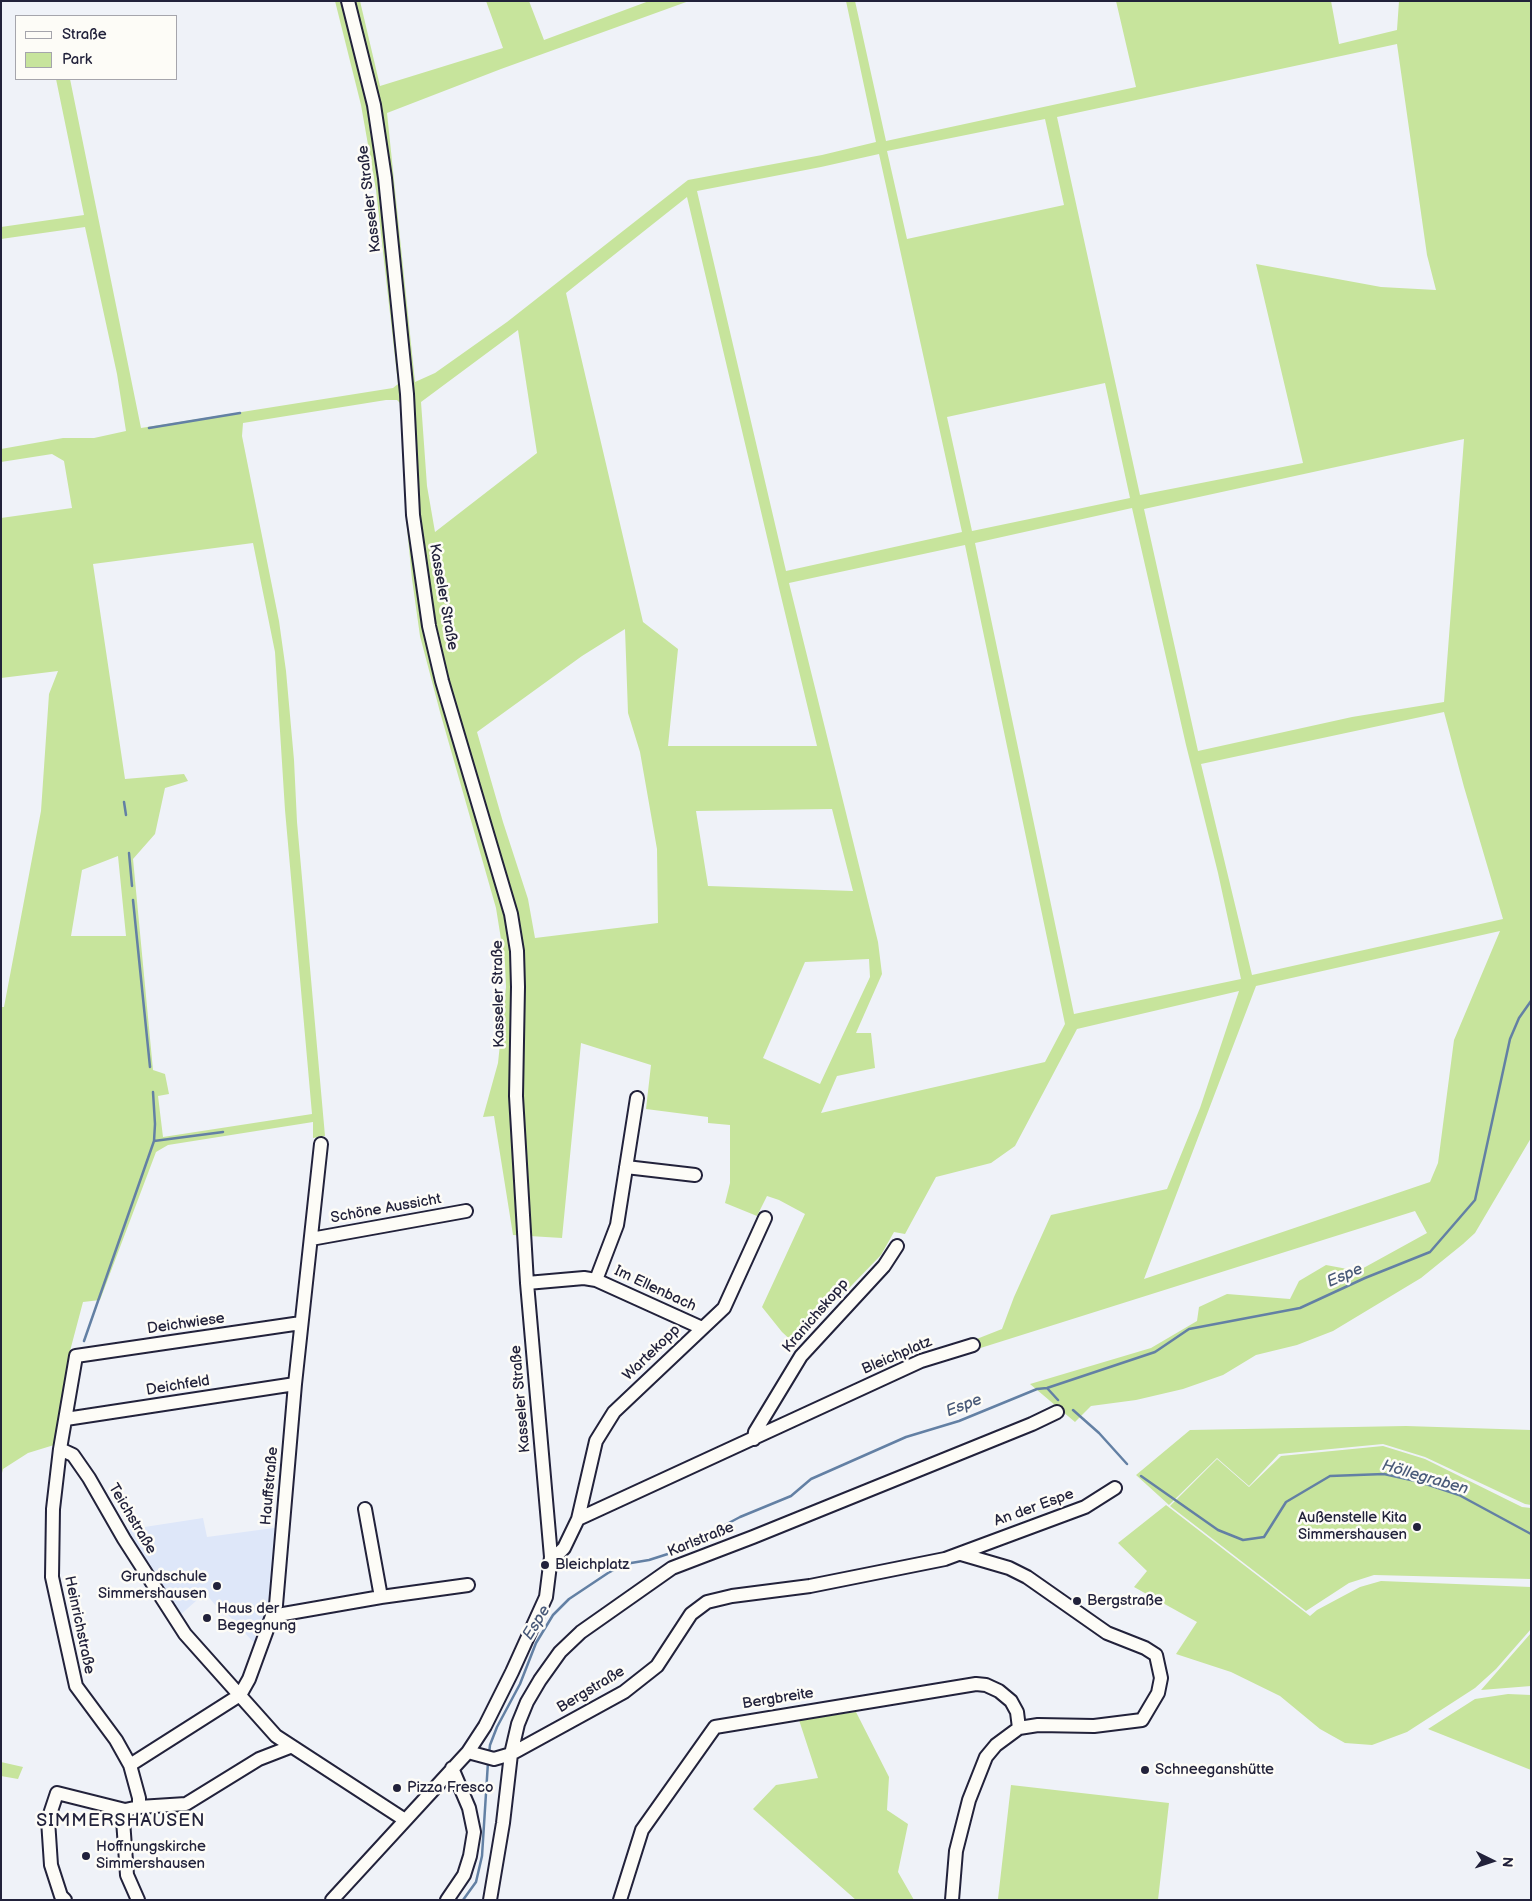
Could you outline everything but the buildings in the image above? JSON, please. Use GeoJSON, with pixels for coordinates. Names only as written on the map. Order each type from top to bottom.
{"type":"FeatureCollection","features":[{"type":"Feature","properties":{"kind":"street","name":"Kasseler Straße"},"geometry":{"type":"LineString","coordinates":[[332,1900],[468,1752],[485,1726],[512,1672],[546,1596],[551,1557],[527,1283],[516,1096],[517,951],[511,914],[442,681],[429,626],[413,514],[407,394],[385,178],[374,105],[348,1]]}},
{"type":"Feature","properties":{"kind":"street","name":"Im Ellenbach"},"geometry":{"type":"LineString","coordinates":[[596,1280],[617,1225],[637,1098]]}},
{"type":"Feature","properties":{"kind":"street","name":"Hauffstraße"},"geometry":{"type":"LineString","coordinates":[[240,1695],[249,1679],[276,1604],[295,1384],[321,1144]]}},
{"type":"Feature","properties":{"kind":"street"},"geometry":{"type":"LineString","coordinates":[[626,1167],[695,1175]]}},
{"type":"Feature","properties":{"kind":"street","name":"Schöne Aussicht"},"geometry":{"type":"LineString","coordinates":[[311,1239],[466,1211]]}},
{"type":"Feature","properties":{"kind":"street","name":"Wartekopp"},"geometry":{"type":"LineString","coordinates":[[578,1519],[596,1441],[614,1412],[724,1308],[765,1218]]}},
{"type":"Feature","properties":{"kind":"street","name":"Kranichskopp"},"geometry":{"type":"LineString","coordinates":[[754,1439],[755,1432],[801,1356],[884,1266],[896,1246]]}},
{"type":"Feature","properties":{"kind":"street","name":"Im Ellenbach"},"geometry":{"type":"LineString","coordinates":[[527,1283],[584,1278],[596,1280],[702,1328]]}},
{"type":"Feature","properties":{"kind":"street","name":"Deichwiese"},"geometry":{"type":"LineString","coordinates":[[76,1356],[301,1323]]}},
{"type":"Feature","properties":{"kind":"street","name":"Bleichplatz"},"geometry":{"type":"LineString","coordinates":[[578,1519],[921,1361],[973,1345]]}},
{"type":"Feature","properties":{"kind":"street","name":"Heinrichstraße"},"geometry":{"type":"LineString","coordinates":[[76,1356],[60,1449],[52,1522],[52,1577],[76,1686],[116,1740],[130,1765],[139,1798],[139,1807]]}},
{"type":"Feature","properties":{"kind":"street","name":"Deichfeld"},"geometry":{"type":"LineString","coordinates":[[66,1419],[295,1384]]}},
{"type":"Feature","properties":{"kind":"street","name":"Karlstraße"},"geometry":{"type":"LineString","coordinates":[[490,1900],[503,1823],[511,1754],[518,1724],[527,1702],[560,1652],[581,1632],[672,1568],[1032,1424],[1057,1412]]}},
{"type":"Feature","properties":{"kind":"street","name":"Teichstraße"},"geometry":{"type":"LineString","coordinates":[[60,1449],[73,1455],[89,1478],[124,1539],[184,1634],[276,1736],[405,1820]]}},
{"type":"Feature","properties":{"kind":"street","name":"An der Espe"},"geometry":{"type":"LineString","coordinates":[[961,1554],[1085,1507],[1098,1501],[1115,1488]]}},
{"type":"Feature","properties":{"kind":"street"},"geometry":{"type":"LineString","coordinates":[[365,1508],[381,1597]]}},
{"type":"Feature","properties":{"kind":"street"},"geometry":{"type":"LineString","coordinates":[[551,1557],[564,1548],[578,1519]]}},
{"type":"Feature","properties":{"kind":"street"},"geometry":{"type":"LineString","coordinates":[[952,1900],[956,1850],[970,1800],[986,1757],[996,1746],[1019,1728],[1038,1725],[1094,1726],[1142,1720],[1160,1687],[1159,1664],[1156,1655],[1146,1648],[1107,1633],[1027,1577],[1009,1568],[961,1554]]}},
{"type":"Feature","properties":{"kind":"street","name":"Bergstraße"},"geometry":{"type":"LineString","coordinates":[[468,1752],[489,1758],[511,1754],[624,1692],[657,1666],[691,1614],[708,1602],[732,1596],[828,1582],[928,1563],[961,1554]]}},
{"type":"Feature","properties":{"kind":"street"},"geometry":{"type":"LineString","coordinates":[[272,1616],[381,1597],[468,1585]]}},
{"type":"Feature","properties":{"kind":"street","name":"Bergbreite"},"geometry":{"type":"LineString","coordinates":[[620,1900],[642,1830],[715,1727],[976,1684],[986,1685],[999,1691],[1011,1701],[1017,1712],[1019,1728]]}},
{"type":"Feature","properties":{"kind":"street"},"geometry":{"type":"LineString","coordinates":[[130,1765],[240,1695]]}},
{"type":"Feature","properties":{"kind":"street"},"geometry":{"type":"LineString","coordinates":[[66,1900],[61,1896],[51,1865],[48,1820],[57,1793],[126,1810],[139,1807],[186,1804],[259,1759],[290,1746]]}},
{"type":"Feature","properties":{"kind":"street"},"geometry":{"type":"LineString","coordinates":[[447,1900],[464,1875],[470,1856],[474,1832],[469,1808],[452,1768]]}},
{"type":"Feature","properties":{"kind":"street"},"geometry":{"type":"LineString","coordinates":[[126,1810],[123,1820],[128,1875],[138,1900]]}},
{"type":"Feature","properties":{"kind":"shaded area","name":"Grundschule Simmershausen"},"geometry":{"type":"Polygon","coordinates":[[[203,1518],[207,1537],[281,1527],[272,1606],[256,1645],[220,1606],[217,1607],[205,1593],[179,1616],[125,1530],[203,1518]]]}},
{"type":"Feature","properties":{"kind":"green space"},"geometry":{"type":"Polygon","coordinates":[[[335,1],[360,1],[380,86],[503,48],[486,1],[529,1],[544,40],[649,1],[689,1],[501,69],[387,113],[415,382],[435,373],[507,322],[688,180],[822,155],[876,142],[846,1],[855,1],[886,141],[1136,87],[1116,1],[1331,1],[1339,44],[1397,30],[1399,1],[1531,1],[1531,1138],[1475,1233],[1421,1278],[1333,1331],[1297,1345],[1256,1355],[1223,1375],[1183,1389],[1136,1400],[1091,1406],[1075,1422],[1030,1384],[1151,1348],[1197,1321],[1199,1307],[1227,1294],[1290,1299],[1299,1281],[1326,1265],[1358,1271],[1427,1233],[1415,1211],[971,1351],[969,1342],[1002,1329],[1014,1297],[1051,1215],[1167,1189],[1200,1108],[1239,991],[1077,1029],[1015,1146],[991,1163],[936,1177],[905,1234],[894,1232],[881,1255],[795,1344],[782,1332],[762,1307],[805,1214],[779,1200],[767,1196],[757,1216],[725,1203],[730,1183],[730,1125],[708,1123],[708,1117],[646,1109],[651,1065],[581,1043],[562,1238],[513,1235],[494,1116],[483,1117],[498,1063],[506,987],[505,964],[496,908],[420,636],[406,518],[401,404],[397,400],[386,400],[243,423],[242,436],[279,621],[286,671],[294,760],[297,822],[325,1136],[313,1138],[313,1122],[168,1145],[156,1152],[100,1300],[83,1302],[70,1351],[54,1445],[28,1453],[3,1469],[1,1477],[1,1007],[4,1007],[41,811],[49,694],[58,671],[1,678],[1,518],[72,508],[64,461],[52,454],[1,462],[1,449],[63,438],[94,438],[126,431],[117,374],[85,227],[1,239],[1,227],[84,215],[56,80],[70,80],[141,428],[393,388],[398,384],[376,190],[361,105],[335,1]],[[1397,44],[1057,117],[1140,495],[1303,463],[1256,264],[1381,287],[1436,290],[1427,255],[1397,44]],[[1045,119],[887,151],[907,239],[1064,205],[1045,119]],[[879,154],[697,191],[786,571],[962,532],[879,154]],[[687,197],[566,293],[643,622],[678,649],[668,746],[817,746],[687,197]],[[518,330],[421,402],[427,486],[435,532],[537,453],[518,330]],[[1105,383],[947,417],[972,531],[1130,498],[1105,383]],[[1464,439],[1144,509],[1198,751],[1352,717],[1444,702],[1464,439]],[[1132,508],[975,543],[1074,1014],[1241,979],[1132,508]],[[253,543],[93,564],[125,779],[184,774],[188,781],[165,788],[155,834],[133,859],[153,1070],[165,1074],[169,1094],[158,1096],[163,1137],[312,1114],[285,810],[275,652],[253,543]],[[965,545],[789,583],[878,942],[882,974],[856,1033],[871,1033],[875,1068],[837,1076],[821,1113],[1045,1062],[1065,1024],[965,545]],[[625,629],[582,656],[477,732],[528,899],[535,938],[658,923],[657,849],[640,752],[628,713],[625,629]],[[1444,712],[1201,764],[1252,975],[1503,919],[1444,712]],[[832,809],[696,811],[708,886],[853,891],[832,809]],[[118,856],[82,870],[71,936],[126,936],[118,856]],[[1500,931],[1256,986],[1144,1279],[1430,1182],[1438,1163],[1454,1040],[1500,931]],[[869,959],[805,962],[763,1058],[820,1084],[870,977],[869,959]]]}},
{"type":"Feature","properties":{"kind":"green space"},"geometry":{"type":"Polygon","coordinates":[[[1406,1426],[1531,1430],[1531,1505],[1525,1504],[1425,1457],[1383,1444],[1279,1454],[1249,1486],[1217,1458],[1169,1505],[1136,1475],[1190,1430],[1406,1426]]]}},
{"type":"Feature","properties":{"kind":"green space"},"geometry":{"type":"Polygon","coordinates":[[[1383,1446],[1425,1459],[1522,1507],[1531,1508],[1531,1579],[1374,1575],[1349,1583],[1306,1611],[1170,1506],[1217,1459],[1249,1487],[1281,1456],[1383,1446]]]}},
{"type":"Feature","properties":{"kind":"green space"},"geometry":{"type":"Polygon","coordinates":[[[1166,1505],[1310,1616],[1317,1610],[1360,1587],[1381,1581],[1531,1587],[1531,1629],[1496,1669],[1475,1688],[1407,1732],[1372,1745],[1345,1743],[1320,1729],[1280,1696],[1231,1672],[1176,1654],[1197,1622],[1134,1587],[1147,1571],[1118,1543],[1166,1505]]]}},
{"type":"Feature","properties":{"kind":"green space"},"geometry":{"type":"Polygon","coordinates":[[[1531,1633],[1531,1686],[1481,1690],[1531,1633]]]}},
{"type":"Feature","properties":{"kind":"green space"},"geometry":{"type":"Polygon","coordinates":[[[1508,1694],[1531,1695],[1531,1770],[1428,1729],[1475,1699],[1508,1694]]]}},
{"type":"Feature","properties":{"kind":"green space"},"geometry":{"type":"Polygon","coordinates":[[[856,1712],[889,1777],[887,1810],[908,1824],[898,1872],[914,1900],[856,1900],[753,1809],[776,1785],[818,1778],[799,1720],[856,1712]]]}},
{"type":"Feature","properties":{"kind":"green space"},"geometry":{"type":"Polygon","coordinates":[[[1,1762],[23,1767],[18,1779],[1,1776],[1,1762]]]}},
{"type":"Feature","properties":{"kind":"green space"},"geometry":{"type":"Polygon","coordinates":[[[1011,1785],[1169,1803],[1158,1900],[998,1899],[1011,1785]]]}},
{"type":"Feature","properties":{"kind":"waterway"},"geometry":{"type":"LineString","coordinates":[[149,428],[240,413]]}},
{"type":"Feature","properties":{"kind":"waterway"},"geometry":{"type":"LineString","coordinates":[[124,802],[126,815]]}},
{"type":"Feature","properties":{"kind":"waterway"},"geometry":{"type":"LineString","coordinates":[[129,853],[132,886]]}},
{"type":"Feature","properties":{"kind":"waterway"},"geometry":{"type":"LineString","coordinates":[[133,900],[150,1067]]}},
{"type":"Feature","properties":{"kind":"waterway","name":"Espe"},"geometry":{"type":"LineString","coordinates":[[489,1754],[490,1745],[497,1727],[520,1684],[536,1643],[553,1615],[569,1599],[608,1573],[625,1564],[649,1560],[674,1552],[740,1517],[791,1496],[811,1479],[906,1437],[959,1421],[1037,1389],[1047,1388],[1155,1352],[1189,1329],[1300,1308],[1365,1278],[1430,1252],[1475,1200],[1510,1039],[1519,1018],[1531,1001]]}},
{"type":"Feature","properties":{"kind":"waterway"},"geometry":{"type":"LineString","coordinates":[[84,1341],[154,1141],[153,1092]]}},
{"type":"Feature","properties":{"kind":"waterway"},"geometry":{"type":"LineString","coordinates":[[154,1141],[223,1132]]}},
{"type":"Feature","properties":{"kind":"waterway","name":"Höllegraben"},"geometry":{"type":"LineString","coordinates":[[1047,1388],[1058,1400]]}},
{"type":"Feature","properties":{"kind":"waterway","name":"Höllegraben"},"geometry":{"type":"LineString","coordinates":[[1073,1410],[1099,1433],[1127,1464]]}},
{"type":"Feature","properties":{"kind":"waterway","name":"Höllegraben"},"geometry":{"type":"LineString","coordinates":[[1141,1476],[1218,1530],[1243,1540],[1264,1537],[1286,1502],[1330,1476],[1384,1474],[1420,1482],[1459,1495],[1531,1534]]}},
{"type":"Feature","properties":{"kind":"waterway","name":"Espe"},"geometry":{"type":"LineString","coordinates":[[463,1900],[476,1882],[482,1856],[488,1762]]}},
{"type":"Feature","properties":{"kind":"place","name":"Außenstelle Kita Simmershausen"},"geometry":{"type":"Point","coordinates":[1417,1527]}},
{"type":"Feature","properties":{"kind":"place","name":"Bleichplatz"},"geometry":{"type":"Point","coordinates":[545,1565]}},
{"type":"Feature","properties":{"kind":"place","name":"Grundschule Simmershausen"},"geometry":{"type":"Point","coordinates":[217,1586]}},
{"type":"Feature","properties":{"kind":"place","name":"Bergstraße"},"geometry":{"type":"Point","coordinates":[1077,1601]}},
{"type":"Feature","properties":{"kind":"place","name":"Haus der Begegnung"},"geometry":{"type":"Point","coordinates":[207,1618]}},
{"type":"Feature","properties":{"kind":"place","name":"Schneeganshütte"},"geometry":{"type":"Point","coordinates":[1145,1770]}},
{"type":"Feature","properties":{"kind":"place","name":"Pizza Fresco"},"geometry":{"type":"Point","coordinates":[397,1788]}},
{"type":"Feature","properties":{"kind":"place","name":"Hoffnungskirche Simmershausen"},"geometry":{"type":"Point","coordinates":[86,1856]}},
{"type":"Feature","properties":{"kind":"district","name":"SIMMERSHAUSEN"},"geometry":{"type":"Point","coordinates":[121,1821]}}]}
